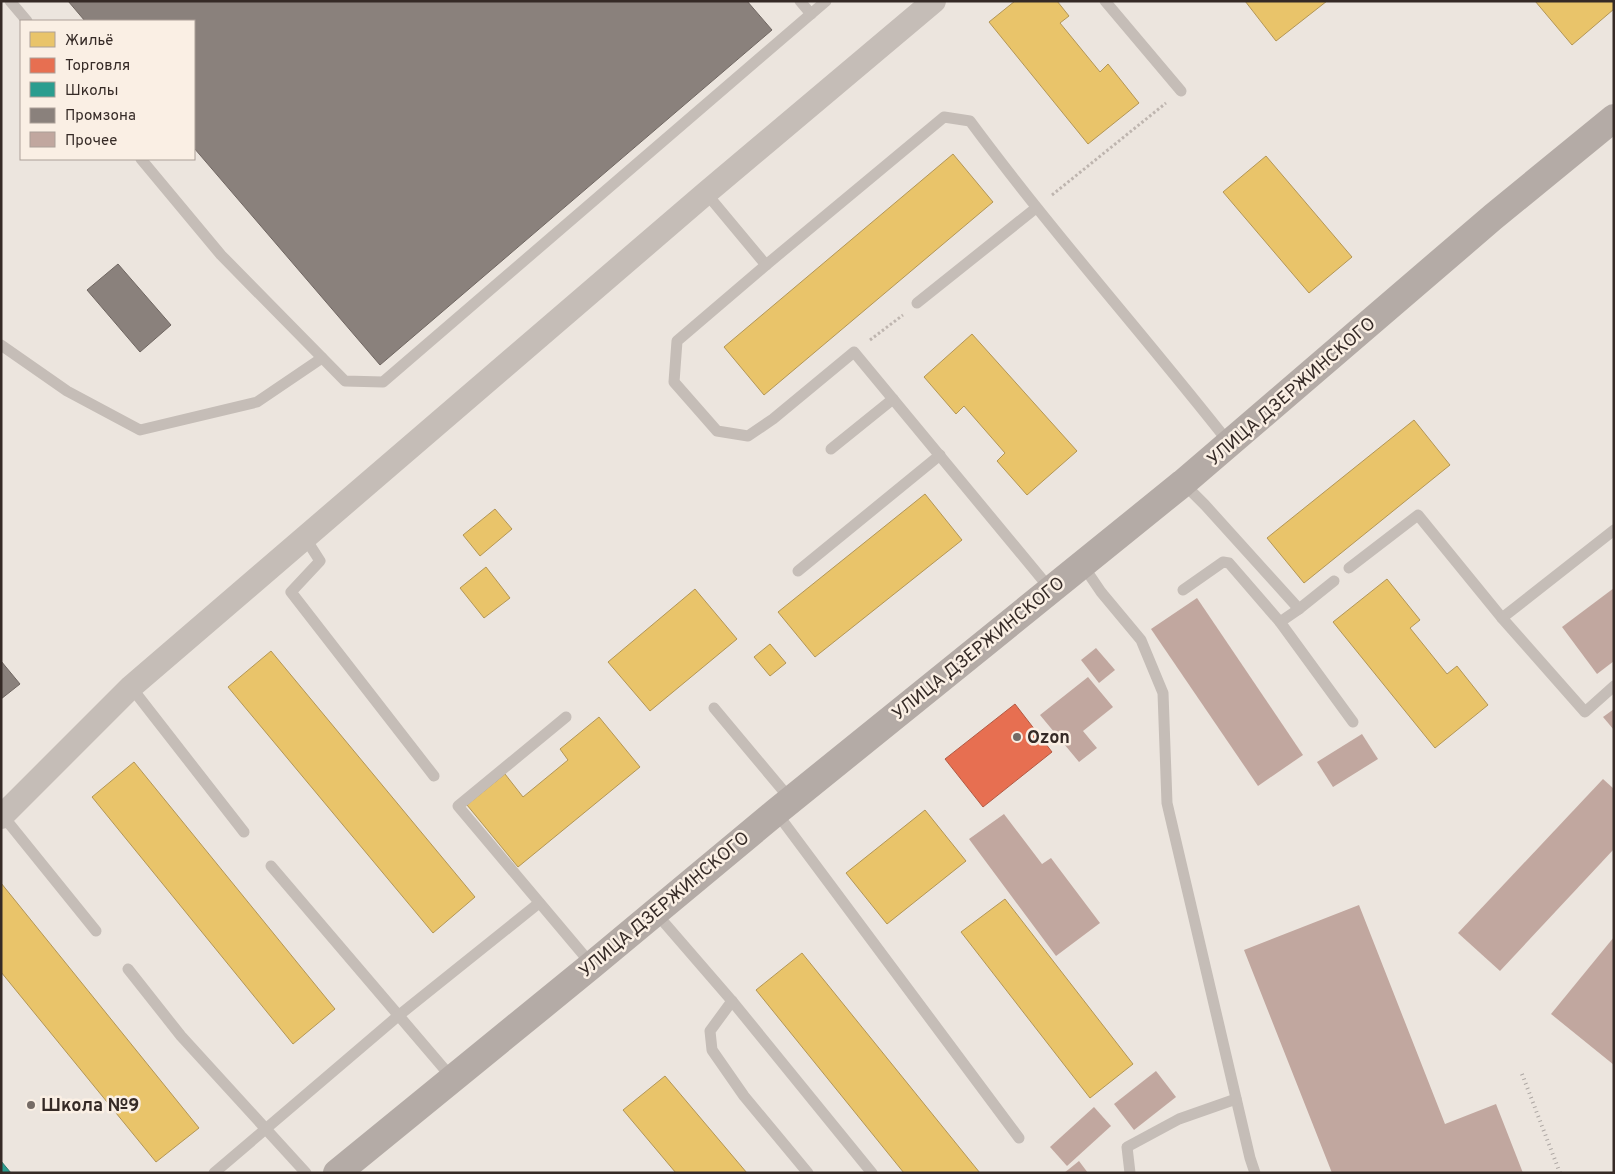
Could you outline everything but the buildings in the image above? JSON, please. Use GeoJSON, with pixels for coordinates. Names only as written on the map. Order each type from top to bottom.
{"type":"FeatureCollection","features":[{"type":"Feature","properties":{"kind":"main road","name":"УЛИЦА ДЗЕРЖИНСКОГО"},"geometry":{"type":"LineString","coordinates":[[337,1173],[783,806],[1183,483],[1493,217],[1614,118]]}},
{"type":"Feature","properties":{"kind":"street"},"geometry":{"type":"LineString","coordinates":[[2,816],[131,687],[304,536],[335,512],[706,193],[934,1]]}},
{"type":"Feature","properties":{"kind":"lane"},"geometry":{"type":"LineString","coordinates":[[10,1],[26,20]]}},
{"type":"Feature","properties":{"kind":"lane"},"geometry":{"type":"LineString","coordinates":[[800,1],[811,14]]}},
{"type":"Feature","properties":{"kind":"lane"},"geometry":{"type":"LineString","coordinates":[[142,160],[221,255],[345,381],[383,382],[826,1]]}},
{"type":"Feature","properties":{"kind":"lane"},"geometry":{"type":"LineString","coordinates":[[1105,1],[1181,91]]}},
{"type":"Feature","properties":{"kind":"lane"},"geometry":{"type":"LineString","coordinates":[[1051,590],[854,352],[773,419],[748,436],[717,431],[674,382],[677,341],[766,264],[944,117],[970,121],[1036,208],[1179,378],[1229,443]]}},
{"type":"Feature","properties":{"kind":"lane"},"geometry":{"type":"LineString","coordinates":[[706,193],[766,264]]}},
{"type":"Feature","properties":{"kind":"lane"},"geometry":{"type":"LineString","coordinates":[[917,304],[1036,208]]}},
{"type":"Feature","properties":{"kind":"lane"},"geometry":{"type":"LineString","coordinates":[[1,344],[67,391],[140,430],[257,402],[322,358]]}},
{"type":"Feature","properties":{"kind":"lane"},"geometry":{"type":"LineString","coordinates":[[831,449],[893,400]]}},
{"type":"Feature","properties":{"kind":"lane"},"geometry":{"type":"LineString","coordinates":[[798,571],[940,455]]}},
{"type":"Feature","properties":{"kind":"lane"},"geometry":{"type":"LineString","coordinates":[[1183,483],[1206,505],[1299,609]]}},
{"type":"Feature","properties":{"kind":"lane"},"geometry":{"type":"LineString","coordinates":[[1349,568],[1418,515],[1502,618],[1584,712],[1614,686]]}},
{"type":"Feature","properties":{"kind":"lane"},"geometry":{"type":"LineString","coordinates":[[1502,618],[1614,530]]}},
{"type":"Feature","properties":{"kind":"lane"},"geometry":{"type":"LineString","coordinates":[[304,536],[320,561],[291,592],[434,776]]}},
{"type":"Feature","properties":{"kind":"lane"},"geometry":{"type":"LineString","coordinates":[[1183,590],[1223,562],[1229,563],[1280,622],[1353,722]]}},
{"type":"Feature","properties":{"kind":"lane"},"geometry":{"type":"LineString","coordinates":[[1082,564],[1101,592],[1141,640],[1164,693],[1167,804],[1255,1173]]}},
{"type":"Feature","properties":{"kind":"lane"},"geometry":{"type":"LineString","coordinates":[[1280,622],[1334,581]]}},
{"type":"Feature","properties":{"kind":"lane"},"geometry":{"type":"LineString","coordinates":[[131,687],[244,832]]}},
{"type":"Feature","properties":{"kind":"lane"},"geometry":{"type":"LineString","coordinates":[[714,708],[1019,1138]]}},
{"type":"Feature","properties":{"kind":"lane"},"geometry":{"type":"LineString","coordinates":[[566,717],[458,806],[592,965]]}},
{"type":"Feature","properties":{"kind":"lane"},"geometry":{"type":"LineString","coordinates":[[2,816],[96,931]]}},
{"type":"Feature","properties":{"kind":"lane"},"geometry":{"type":"LineString","coordinates":[[271,866],[452,1078]]}},
{"type":"Feature","properties":{"kind":"lane"},"geometry":{"type":"LineString","coordinates":[[214,1173],[398,1016],[539,903]]}},
{"type":"Feature","properties":{"kind":"lane"},"geometry":{"type":"LineString","coordinates":[[655,912],[732,1001],[872,1173]]}},
{"type":"Feature","properties":{"kind":"lane"},"geometry":{"type":"LineString","coordinates":[[128,969],[181,1036],[306,1173]]}},
{"type":"Feature","properties":{"kind":"lane"},"geometry":{"type":"LineString","coordinates":[[732,1001],[710,1031],[712,1050],[744,1096],[808,1173]]}},
{"type":"Feature","properties":{"kind":"lane"},"geometry":{"type":"LineString","coordinates":[[1130,1173],[1127,1147],[1178,1119],[1236,1099]]}},
{"type":"Feature","properties":{"kind":"path"},"geometry":{"type":"LineString","coordinates":[[1036,208],[1181,91]]}},
{"type":"Feature","properties":{"kind":"path"},"geometry":{"type":"LineString","coordinates":[[854,352],[917,304]]}},
{"type":"Feature","properties":{"kind":"railway"},"geometry":{"type":"LineString","coordinates":[[1522,1074],[1560,1173]]}},
{"type":"Feature","properties":{"kind":"place","name":"Ozon"},"geometry":{"type":"Point","coordinates":[1017,737]}},
{"type":"Feature","properties":{"kind":"place","name":"Школа №9"},"geometry":{"type":"Point","coordinates":[31,1105]}}]}
